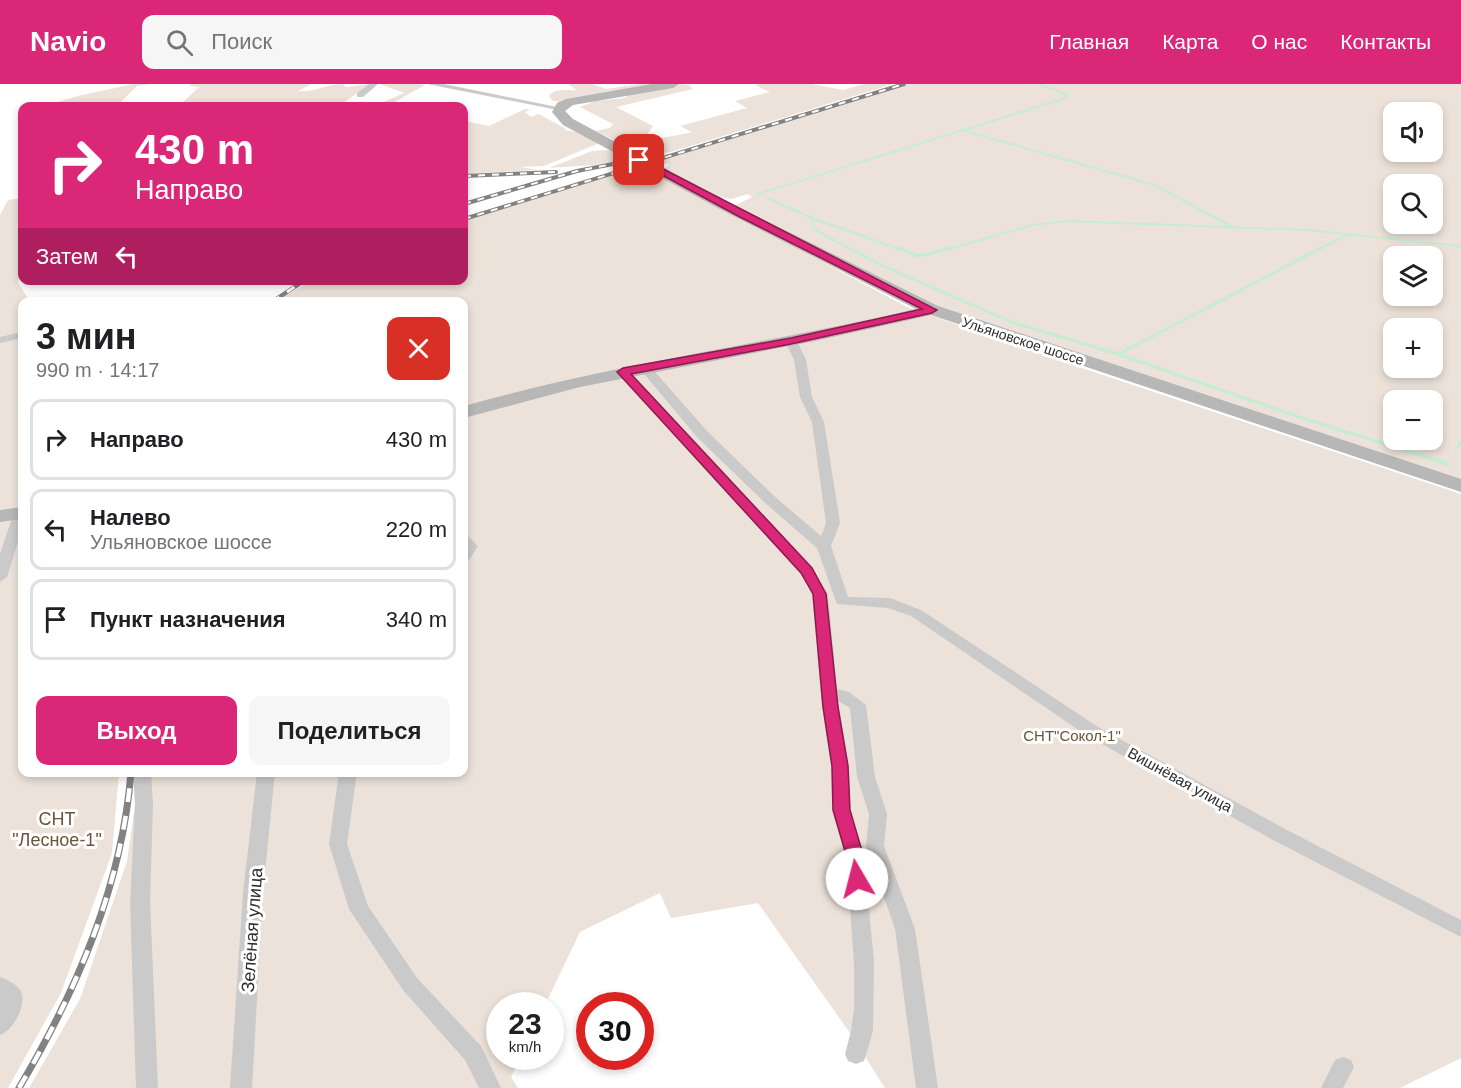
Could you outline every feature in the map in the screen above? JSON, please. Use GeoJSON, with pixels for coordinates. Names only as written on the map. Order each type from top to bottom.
{"type":"FeatureCollection","features":[{"type":"Feature","properties":{"kind":"main road"},"geometry":{"type":"LineString","coordinates":[[558,108],[576,101],[673,84]]}},
{"type":"Feature","properties":{"kind":"main road","name":"Ульяновское шоссе"},"geometry":{"type":"LineString","coordinates":[[558,108],[558,114],[568,122],[731,209],[932,310],[1461,486]]}},
{"type":"Feature","properties":{"kind":"main road"},"geometry":{"type":"LineString","coordinates":[[468,411],[519,395],[623,372],[791,341],[932,310]]}},
{"type":"Feature","properties":{"kind":"main road"},"geometry":{"type":"LineString","coordinates":[[0,516],[18,513]]}},
{"type":"Feature","properties":{"kind":"street"},"geometry":{"type":"LineString","coordinates":[[360,95],[374,84]]}},
{"type":"Feature","properties":{"kind":"street"},"geometry":{"type":"LineString","coordinates":[[431,84],[558,108]]}},
{"type":"Feature","properties":{"kind":"street"},"geometry":{"type":"LineString","coordinates":[[0,340],[18,336]]}},
{"type":"Feature","properties":{"kind":"street"},"geometry":{"type":"LineString","coordinates":[[645,368],[702,434],[769,499],[824,546],[833,523],[819,422],[806,397],[800,360],[791,341]]}},
{"type":"Feature","properties":{"kind":"street"},"geometry":{"type":"LineString","coordinates":[[623,372],[807,571],[820,594],[829,693],[840,766],[842,810],[855,858],[864,962],[862,1031],[856,1054]]}},
{"type":"Feature","properties":{"kind":"street"},"geometry":{"type":"LineString","coordinates":[[0,577],[18,524]]}},
{"type":"Feature","properties":{"kind":"street","name":"Вишнёвая улица"},"geometry":{"type":"LineString","coordinates":[[824,546],[842,601],[890,603],[916,613],[1092,731],[1271,831],[1461,928]]}},
{"type":"Feature","properties":{"kind":"street"},"geometry":{"type":"LineString","coordinates":[[829,693],[843,696],[858,705],[866,777],[878,814],[875,846],[905,929],[927,1088]]}},
{"type":"Feature","properties":{"kind":"street"},"geometry":{"type":"LineString","coordinates":[[142,777],[144,805],[140,902],[147,1088]]}},
{"type":"Feature","properties":{"kind":"street","name":"Зелёная улица"},"geometry":{"type":"LineString","coordinates":[[241,1088],[253,894],[265,777]]}},
{"type":"Feature","properties":{"kind":"street"},"geometry":{"type":"LineString","coordinates":[[347,777],[338,844],[359,909],[410,984],[473,1053],[490,1088]]}},
{"type":"Feature","properties":{"kind":"street"},"geometry":{"type":"LineString","coordinates":[[0,986],[12,995],[10,1008],[0,1026]]}},
{"type":"Feature","properties":{"kind":"street"},"geometry":{"type":"LineString","coordinates":[[1332,1088],[1343,1067]]}},
{"type":"Feature","properties":{"kind":"green space"},"geometry":{"type":"Polygon","coordinates":[[[134,84],[150,84],[137,86],[121,102],[58,102],[134,84]]]}},
{"type":"Feature","properties":{"kind":"green space"},"geometry":{"type":"Polygon","coordinates":[[[191,84],[311,84],[298,91],[304,91],[337,84],[343,84],[346,87],[370,84],[345,102],[183,102],[199,87],[189,86],[191,84]]]}},
{"type":"Feature","properties":{"kind":"green space"},"geometry":{"type":"Polygon","coordinates":[[[380,84],[425,85],[395,102],[384,102],[404,93],[380,84]]]}},
{"type":"Feature","properties":{"kind":"green space"},"geometry":{"type":"Polygon","coordinates":[[[568,84],[592,84],[606,89],[639,84],[661,84],[561,102],[553,101],[549,96],[555,91],[577,90],[568,84]]]}},
{"type":"Feature","properties":{"kind":"green space"},"geometry":{"type":"Polygon","coordinates":[[[681,84],[689,85],[693,89],[616,107],[653,126],[644,139],[627,146],[596,131],[610,128],[613,124],[580,107],[595,101],[625,98],[628,95],[681,84]]]}},
{"type":"Feature","properties":{"kind":"green space"},"geometry":{"type":"Polygon","coordinates":[[[812,84],[843,90],[864,84],[893,84],[671,152],[653,154],[640,149],[638,145],[644,142],[692,132],[680,126],[747,108],[735,101],[770,92],[755,85],[812,84]]]}},
{"type":"Feature","properties":{"kind":"green space"},"geometry":{"type":"Polygon","coordinates":[[[908,84],[1461,84],[1461,480],[950,314],[737,207],[736,205],[752,197],[748,194],[731,199],[717,197],[665,169],[669,165],[666,163],[660,167],[652,163],[908,84]]]}},
{"type":"Feature","properties":{"kind":"green space"},"geometry":{"type":"Polygon","coordinates":[[[525,109],[530,110],[525,112],[531,117],[539,114],[566,129],[564,130],[576,132],[597,144],[544,166],[520,167],[538,170],[468,174],[468,122],[489,126],[525,109]]]}},
{"type":"Feature","properties":{"kind":"green space"},"geometry":{"type":"Polygon","coordinates":[[[592,151],[617,151],[632,159],[549,168],[592,151]]]}},
{"type":"Feature","properties":{"kind":"green space","name":"СНТ\"Сокол-1\""},"geometry":{"type":"Polygon","coordinates":[[[641,165],[907,307],[1052,358],[1461,494],[1461,1058],[1400,1088],[885,1088],[850,1033],[758,903],[671,918],[660,893],[580,932],[551,992],[486,992],[486,1070],[514,1070],[511,1077],[518,1088],[29,1088],[80,999],[127,861],[137,777],[468,777],[468,297],[283,297],[304,285],[468,285],[468,220],[641,165]]]}},
{"type":"Feature","properties":{"kind":"green space","name":"СНТ \"Лесное-1\""},"geometry":{"type":"Polygon","coordinates":[[[18,199],[18,285],[27,297],[18,297],[18,777],[119,777],[112,853],[61,993],[8,1088],[0,1088],[0,215],[8,200],[18,199]]]}},
{"type":"Feature","properties":{"kind":"waterway"},"geometry":{"type":"LineString","coordinates":[[963,130],[1063,99],[1068,95],[1038,84]]}},
{"type":"Feature","properties":{"kind":"waterway"},"geometry":{"type":"LineString","coordinates":[[758,194],[963,130]]}},
{"type":"Feature","properties":{"kind":"waterway"},"geometry":{"type":"LineString","coordinates":[[963,130],[1154,185],[1231,226]]}},
{"type":"Feature","properties":{"kind":"waterway"},"geometry":{"type":"LineString","coordinates":[[769,199],[812,218],[901,250]]}},
{"type":"Feature","properties":{"kind":"waterway"},"geometry":{"type":"LineString","coordinates":[[812,219],[814,229],[852,250]]}},
{"type":"Feature","properties":{"kind":"waterway"},"geometry":{"type":"LineString","coordinates":[[946,250],[1032,225],[1066,221],[1308,230],[1461,246]]}},
{"type":"Feature","properties":{"kind":"waterway"},"geometry":{"type":"LineString","coordinates":[[1318,250],[1346,235]]}},
{"type":"Feature","properties":{"kind":"waterway"},"geometry":{"type":"LineString","coordinates":[[849,248],[879,264],[1011,322],[1118,354],[1302,418],[1442,462]]}},
{"type":"Feature","properties":{"kind":"waterway"},"geometry":{"type":"LineString","coordinates":[[897,248],[919,256],[952,248]]}},
{"type":"Feature","properties":{"kind":"waterway"},"geometry":{"type":"LineString","coordinates":[[1119,354],[1321,248]]}},
{"type":"Feature","properties":{"kind":"waterway"},"geometry":{"type":"LineString","coordinates":[[1456,449],[1461,442]]}},
{"type":"Feature","properties":{"kind":"waterway"},"geometry":{"type":"LineString","coordinates":[[1437,460],[1448,464]]}},
{"type":"Feature","properties":{"kind":"railway"},"geometry":{"type":"LineString","coordinates":[[468,218],[904,84]]}},
{"type":"Feature","properties":{"kind":"railway"},"geometry":{"type":"LineString","coordinates":[[468,203],[577,171],[618,163]]}},
{"type":"Feature","properties":{"kind":"railway"},"geometry":{"type":"LineString","coordinates":[[468,176],[556,172]]}},
{"type":"Feature","properties":{"kind":"railway"},"geometry":{"type":"LineString","coordinates":[[280,297],[298,285]]}},
{"type":"Feature","properties":{"kind":"railway"},"geometry":{"type":"LineString","coordinates":[[19,1088],[60,1013],[93,936],[118,856],[130,777]]}},
{"type":"Feature","properties":{"kind":"route"},"geometry":{"type":"LineString","coordinates":[[639,160],[932,310],[791,341],[623,372],[807,571],[820,594],[830,707],[840,766],[842,810],[855,858],[857,879]]}}]}
